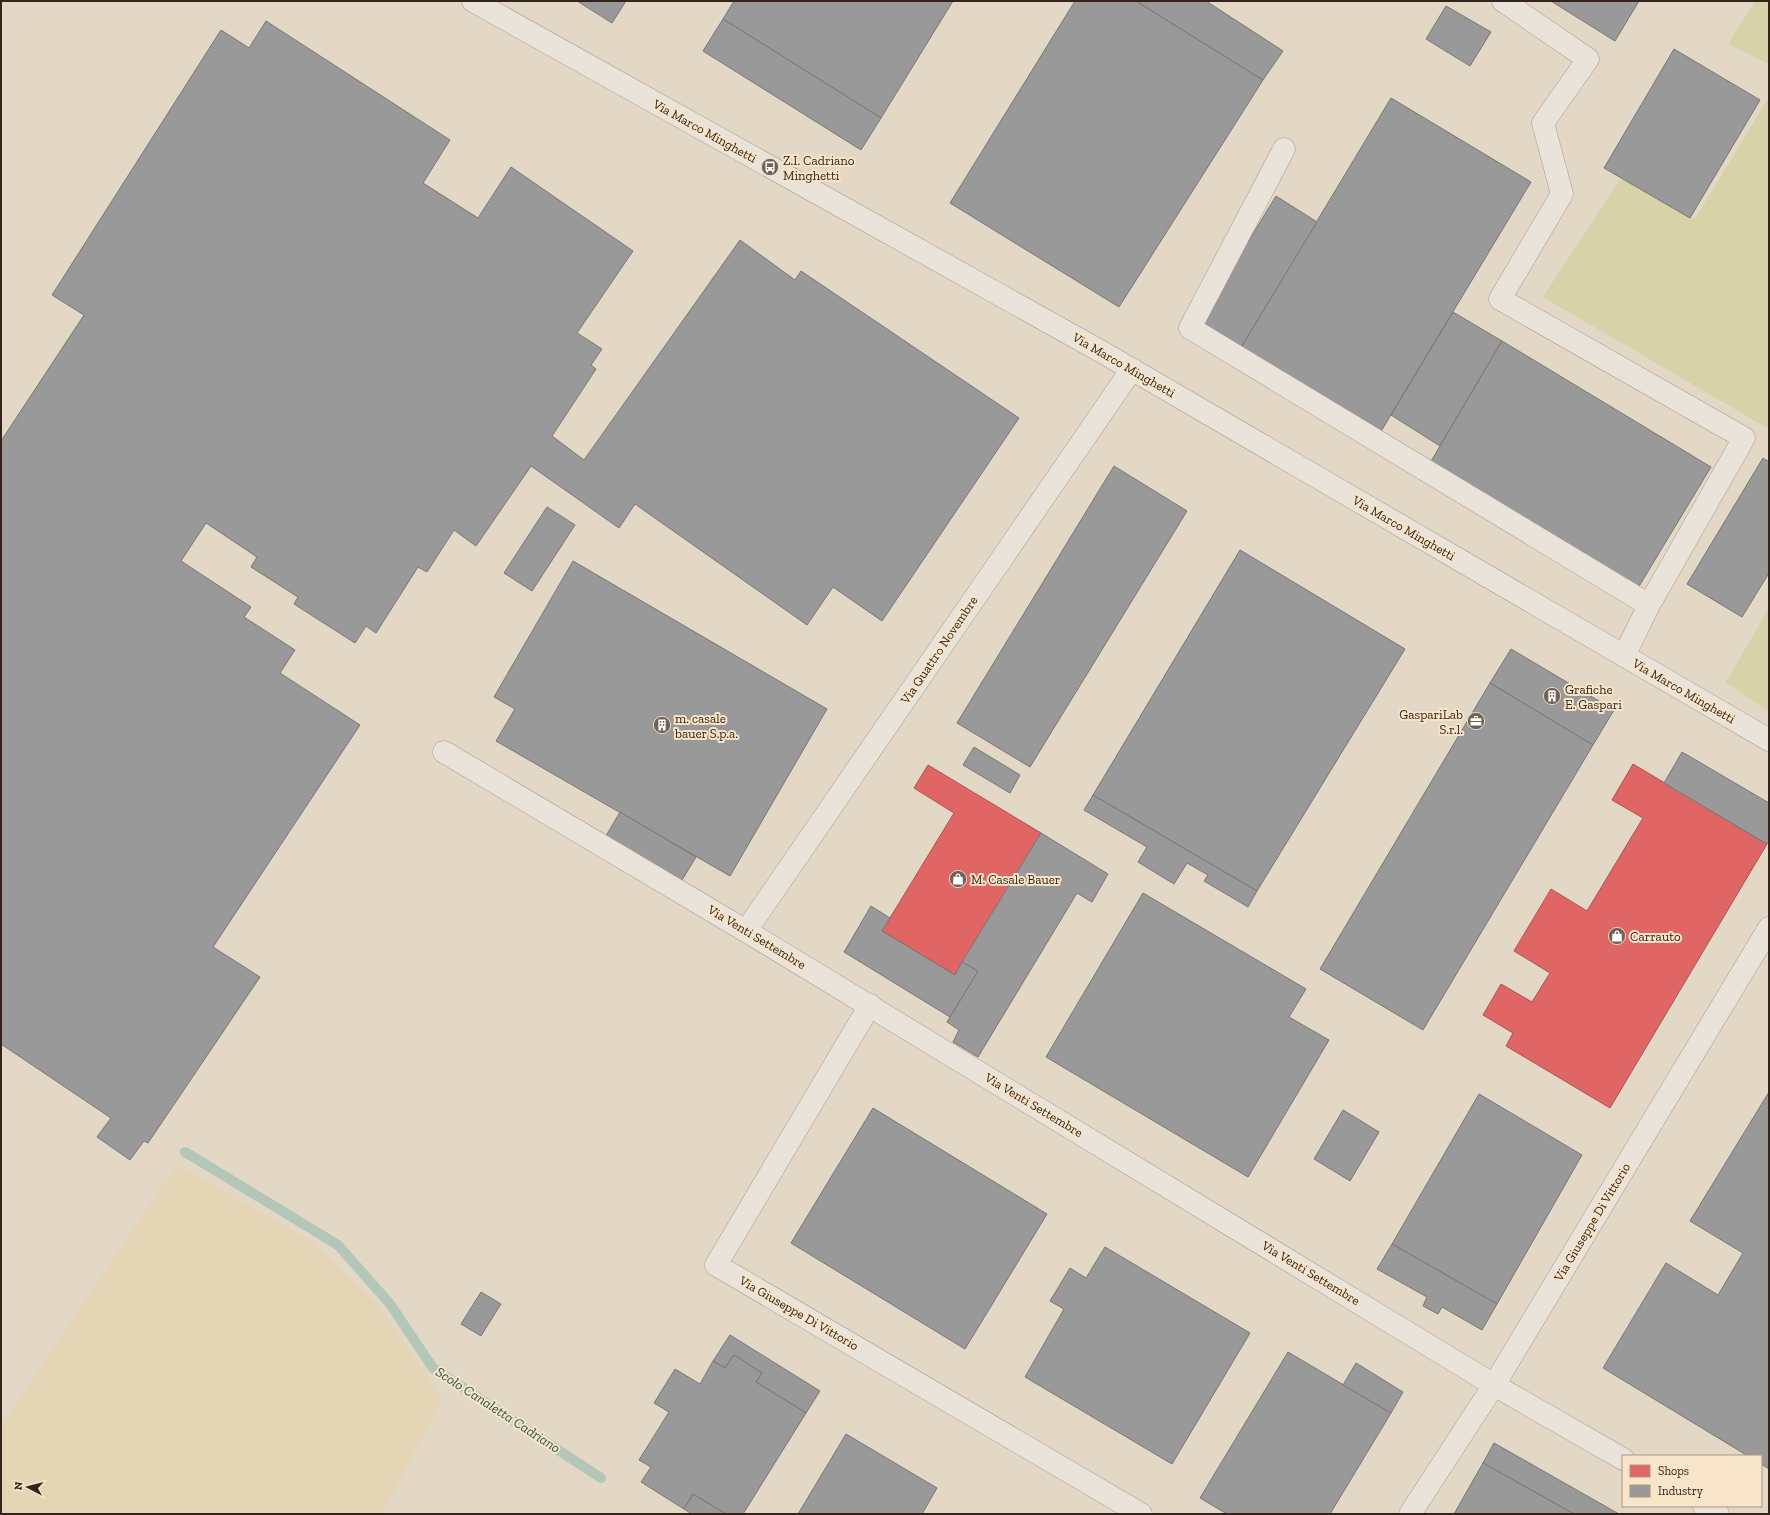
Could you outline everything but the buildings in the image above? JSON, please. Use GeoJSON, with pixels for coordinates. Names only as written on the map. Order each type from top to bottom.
{"type":"FeatureCollection","features":[{"type":"Feature","properties":{"kind":"street","name":"Via Marco Minghetti"},"geometry":{"type":"LineString","coordinates":[[473,1],[1132,369],[1769,740]]}},
{"type":"Feature","properties":{"kind":"street"},"geometry":{"type":"LineString","coordinates":[[1503,1],[1588,59],[1544,123],[1562,194],[1500,299],[1744,438],[1649,605],[1624,656]]}},
{"type":"Feature","properties":{"kind":"street"},"geometry":{"type":"LineString","coordinates":[[1284,149],[1190,328],[1649,605]]}},
{"type":"Feature","properties":{"kind":"street","name":"Via Quattro Novembre"},"geometry":{"type":"LineString","coordinates":[[746,931],[1132,369]]}},
{"type":"Feature","properties":{"kind":"street","name":"Via Venti Settembre"},"geometry":{"type":"LineString","coordinates":[[444,752],[870,1005],[1494,1384],[1622,1458]]}},
{"type":"Feature","properties":{"kind":"street","name":"Via Giuseppe Di Vittorio"},"geometry":{"type":"LineString","coordinates":[[1410,1514],[1494,1384],[1769,928]]}},
{"type":"Feature","properties":{"kind":"street","name":"Via Giuseppe Di Vittorio"},"geometry":{"type":"LineString","coordinates":[[870,1005],[716,1265],[1141,1514]]}},
{"type":"Feature","properties":{"kind":"street"},"geometry":{"type":"LineString","coordinates":[[1706,1507],[1718,1514]]}},
{"type":"Feature","properties":{"kind":"shaded area"},"geometry":{"type":"Polygon","coordinates":[[[1755,1],[1769,1],[1769,64],[1728,44],[1755,1]]]}},
{"type":"Feature","properties":{"kind":"shaded area"},"geometry":{"type":"Polygon","coordinates":[[[1769,97],[1769,429],[1543,297],[1621,178],[1694,220],[1769,97]]]}},
{"type":"Feature","properties":{"kind":"shaded area"},"geometry":{"type":"Polygon","coordinates":[[[1769,608],[1769,712],[1726,682],[1769,608]]]}},
{"type":"Feature","properties":{"kind":"shaded area"},"geometry":{"type":"Polygon","coordinates":[[[177,1165],[308,1239],[377,1303],[442,1399],[382,1514],[1,1514],[1,1426],[177,1165]]]}},
{"type":"Feature","properties":{"kind":"waterway","name":"Scolo Canaletta Cadriano"},"geometry":{"type":"LineString","coordinates":[[185,1152],[338,1245],[390,1304],[433,1368],[601,1478]]}},
{"type":"Feature","properties":{"kind":"place","name":"Z.I. Cadriano Minghetti"},"geometry":{"type":"Point","coordinates":[770,167]}},
{"type":"Feature","properties":{"kind":"place","name":"Grafiche E. Gaspari"},"geometry":{"type":"Point","coordinates":[1552,696]}},
{"type":"Feature","properties":{"kind":"place","name":"GaspariLab S.r.l."},"geometry":{"type":"Point","coordinates":[1476,721]}},
{"type":"Feature","properties":{"kind":"place","name":"m. casale bauer S.p.a."},"geometry":{"type":"Point","coordinates":[662,725]}},
{"type":"Feature","properties":{"kind":"place","name":"M. Casale Bauer"},"geometry":{"type":"Point","coordinates":[958,879]}},
{"type":"Feature","properties":{"kind":"place","name":"Carrauto"},"geometry":{"type":"Point","coordinates":[1617,936]}}]}
